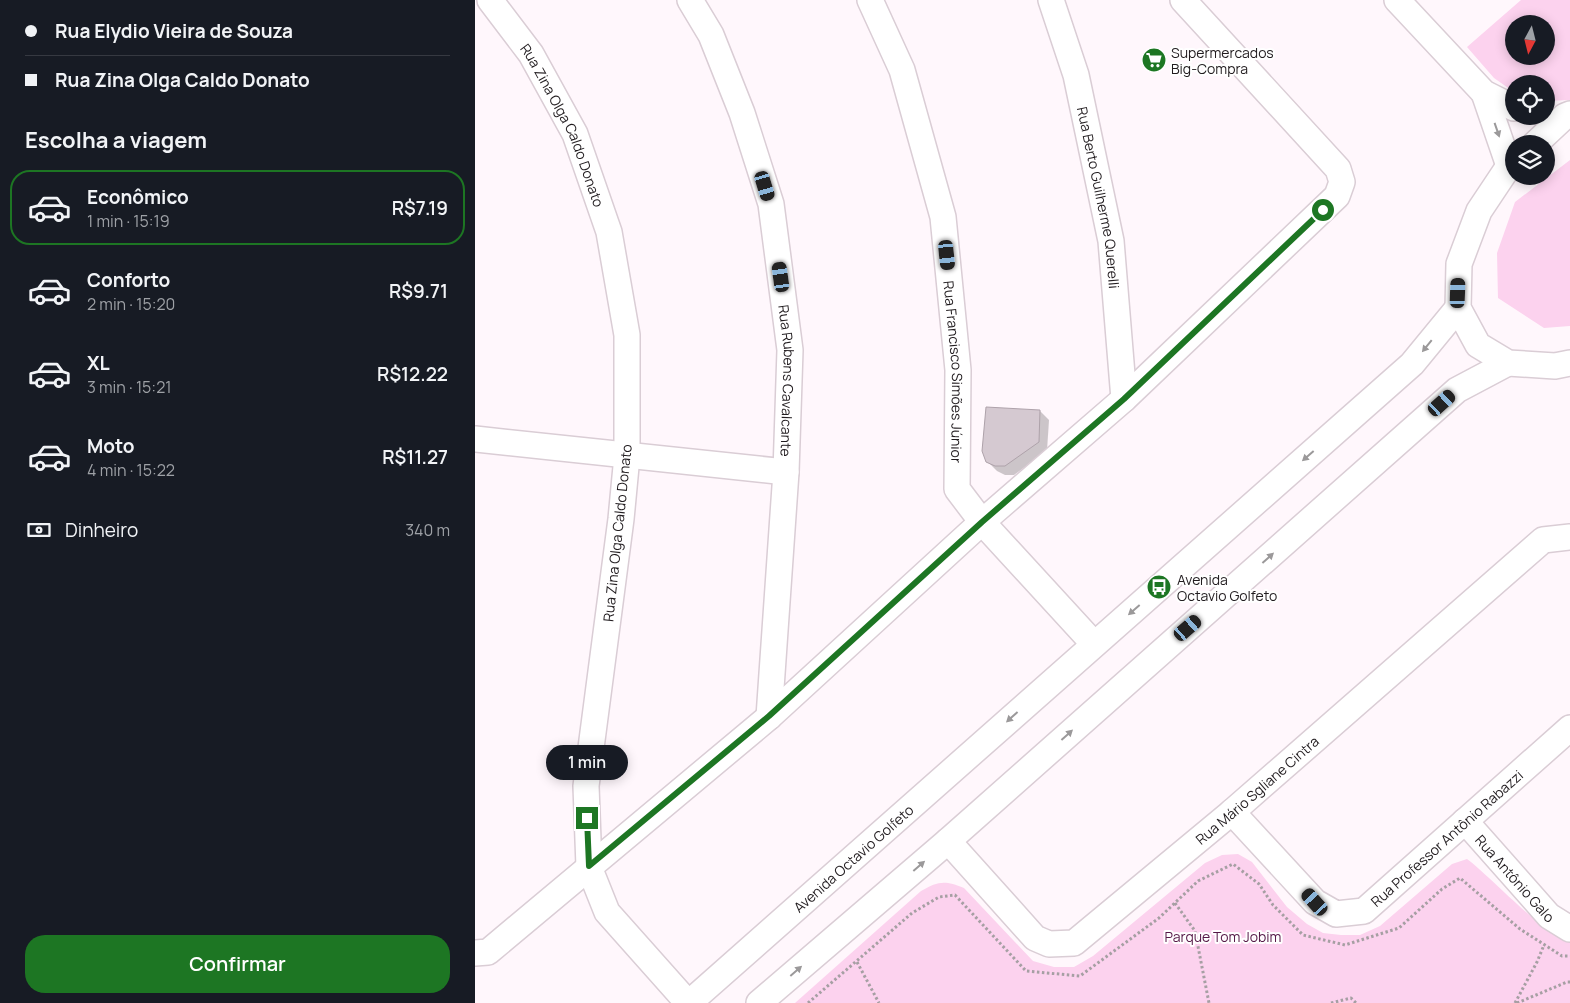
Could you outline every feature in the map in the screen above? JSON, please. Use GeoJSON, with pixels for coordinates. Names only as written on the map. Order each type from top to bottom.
{"type":"FeatureCollection","features":[{"type":"Feature","properties":{"kind":"street","name":"Rua Zina Olga Caldo Donato"},"geometry":{"type":"LineString","coordinates":[[489,0],[531,54],[575,134],[609,232],[627,335],[627,456],[621,518],[586,786],[589,866],[607,912],[688,1003]]}},
{"type":"Feature","properties":{"kind":"street","name":"Rua Rubens Cavalcante"},"geometry":{"type":"LineString","coordinates":[[690,0],[711,35],[739,104],[771,204],[790,350],[786,472],[769,716]]}},
{"type":"Feature","properties":{"kind":"street","name":"Rua Francisco Simões Júnior"},"geometry":{"type":"LineString","coordinates":[[870,0],[901,70],[943,217],[958,370],[957,490],[982,522],[1094,644]]}},
{"type":"Feature","properties":{"kind":"street","name":"Rua Berto Guilherme Querelli"},"geometry":{"type":"LineString","coordinates":[[1051,0],[1076,75],[1111,241],[1124,399]]}},
{"type":"Feature","properties":{"kind":"street"},"geometry":{"type":"LineString","coordinates":[[475,953],[488,952],[769,716],[982,522],[1124,399],[1337,196],[1341,182],[1338,169],[1183,0]]}},
{"type":"Feature","properties":{"kind":"street"},"geometry":{"type":"LineString","coordinates":[[1397,0],[1484,93],[1505,104]]}},
{"type":"Feature","properties":{"kind":"street"},"geometry":{"type":"LineString","coordinates":[[1484,93],[1505,146]]}},
{"type":"Feature","properties":{"kind":"street"},"geometry":{"type":"LineString","coordinates":[[1543,135],[1560,115]]}},
{"type":"Feature","properties":{"kind":"street"},"geometry":{"type":"LineString","coordinates":[[1505,174],[1479,211],[1459,264],[1458,308],[1478,345],[1508,363],[1555,366],[1570,362]]}},
{"type":"Feature","properties":{"kind":"street","name":"Avenida Octavio Golfeto"},"geometry":{"type":"LineString","coordinates":[[688,1003],[1412,364],[1458,308]]}},
{"type":"Feature","properties":{"kind":"street"},"geometry":{"type":"LineString","coordinates":[[759,1003],[948,841],[1457,390],[1508,363]]}},
{"type":"Feature","properties":{"kind":"street"},"geometry":{"type":"LineString","coordinates":[[475,439],[786,472]]}},
{"type":"Feature","properties":{"kind":"street","name":"Rua Mário Sgliane Cintra"},"geometry":{"type":"LineString","coordinates":[[948,841],[1035,938],[1049,944],[1074,943],[1232,812],[1543,540],[1570,536]]}},
{"type":"Feature","properties":{"kind":"street","name":"Rua Professor Antônio Rabazzi"},"geometry":{"type":"LineString","coordinates":[[1232,812],[1315,902],[1336,914],[1364,911],[1570,728]]}},
{"type":"Feature","properties":{"kind":"street","name":"Rua Antônio Galo"},"geometry":{"type":"LineString","coordinates":[[1465,821],[1549,916],[1570,929]]}},
{"type":"Feature","properties":{"kind":"path"},"geometry":{"type":"LineString","coordinates":[[807,1003],[912,913],[939,897],[955,895],[1026,971],[1080,976],[1159,918],[1198,881],[1233,864],[1259,884],[1273,905],[1303,935],[1345,945],[1399,928],[1442,890],[1460,878],[1520,929],[1562,956],[1570,956]]}},
{"type":"Feature","properties":{"kind":"path"},"geometry":{"type":"LineString","coordinates":[[1175,903],[1195,932],[1209,1003]]}},
{"type":"Feature","properties":{"kind":"path"},"geometry":{"type":"LineString","coordinates":[[1516,1003],[1544,944]]}},
{"type":"Feature","properties":{"kind":"path"},"geometry":{"type":"LineString","coordinates":[[857,962],[879,1003]]}},
{"type":"Feature","properties":{"kind":"path"},"geometry":{"type":"LineString","coordinates":[[1516,1003],[1570,982]]}},
{"type":"Feature","properties":{"kind":"path"},"geometry":{"type":"LineString","coordinates":[[1331,1003],[1351,998],[1357,1003]]}},
{"type":"Feature","properties":{"kind":"green space"},"geometry":{"type":"Polygon","coordinates":[[[1521,0],[1570,0],[1570,100],[1555,101],[1555,75],[1505,75],[1505,86],[1494,78],[1467,47],[1521,0]]]}},
{"type":"Feature","properties":{"kind":"green space"},"geometry":{"type":"Polygon","coordinates":[[[1570,160],[1570,326],[1544,328],[1498,298],[1497,253],[1515,202],[1537,185],[1555,185],[1555,171],[1570,160]]]}},
{"type":"Feature","properties":{"kind":"green space","name":"Parque Tom Jobim"},"geometry":{"type":"Polygon","coordinates":[[[1238,854],[1252,862],[1287,907],[1307,924],[1323,933],[1341,935],[1360,935],[1380,926],[1452,864],[1467,859],[1534,919],[1561,938],[1570,941],[1570,1003],[795,1003],[921,891],[932,885],[947,883],[964,888],[1033,961],[1054,967],[1074,967],[1093,956],[1205,863],[1222,855],[1238,854]]]}},
{"type":"Feature","properties":{"kind":"building"},"geometry":{"type":"Polygon","coordinates":[[[986,407],[1040,410],[1039,442],[1005,466],[995,466],[986,462],[982,451],[986,407]]]}},
{"type":"Feature","properties":{"kind":"place","name":"Supermercados Big-Compra"},"geometry":{"type":"Point","coordinates":[1154,60]}},
{"type":"Feature","properties":{"kind":"place","name":"Avenida Octavio Golfeto"},"geometry":{"type":"Point","coordinates":[1159,587]}},
{"type":"Feature","properties":{"kind":"route"},"geometry":{"type":"LineString","coordinates":[[587,818],[589,866],[769,716],[982,522],[1124,399],[1323,210]]}}]}
